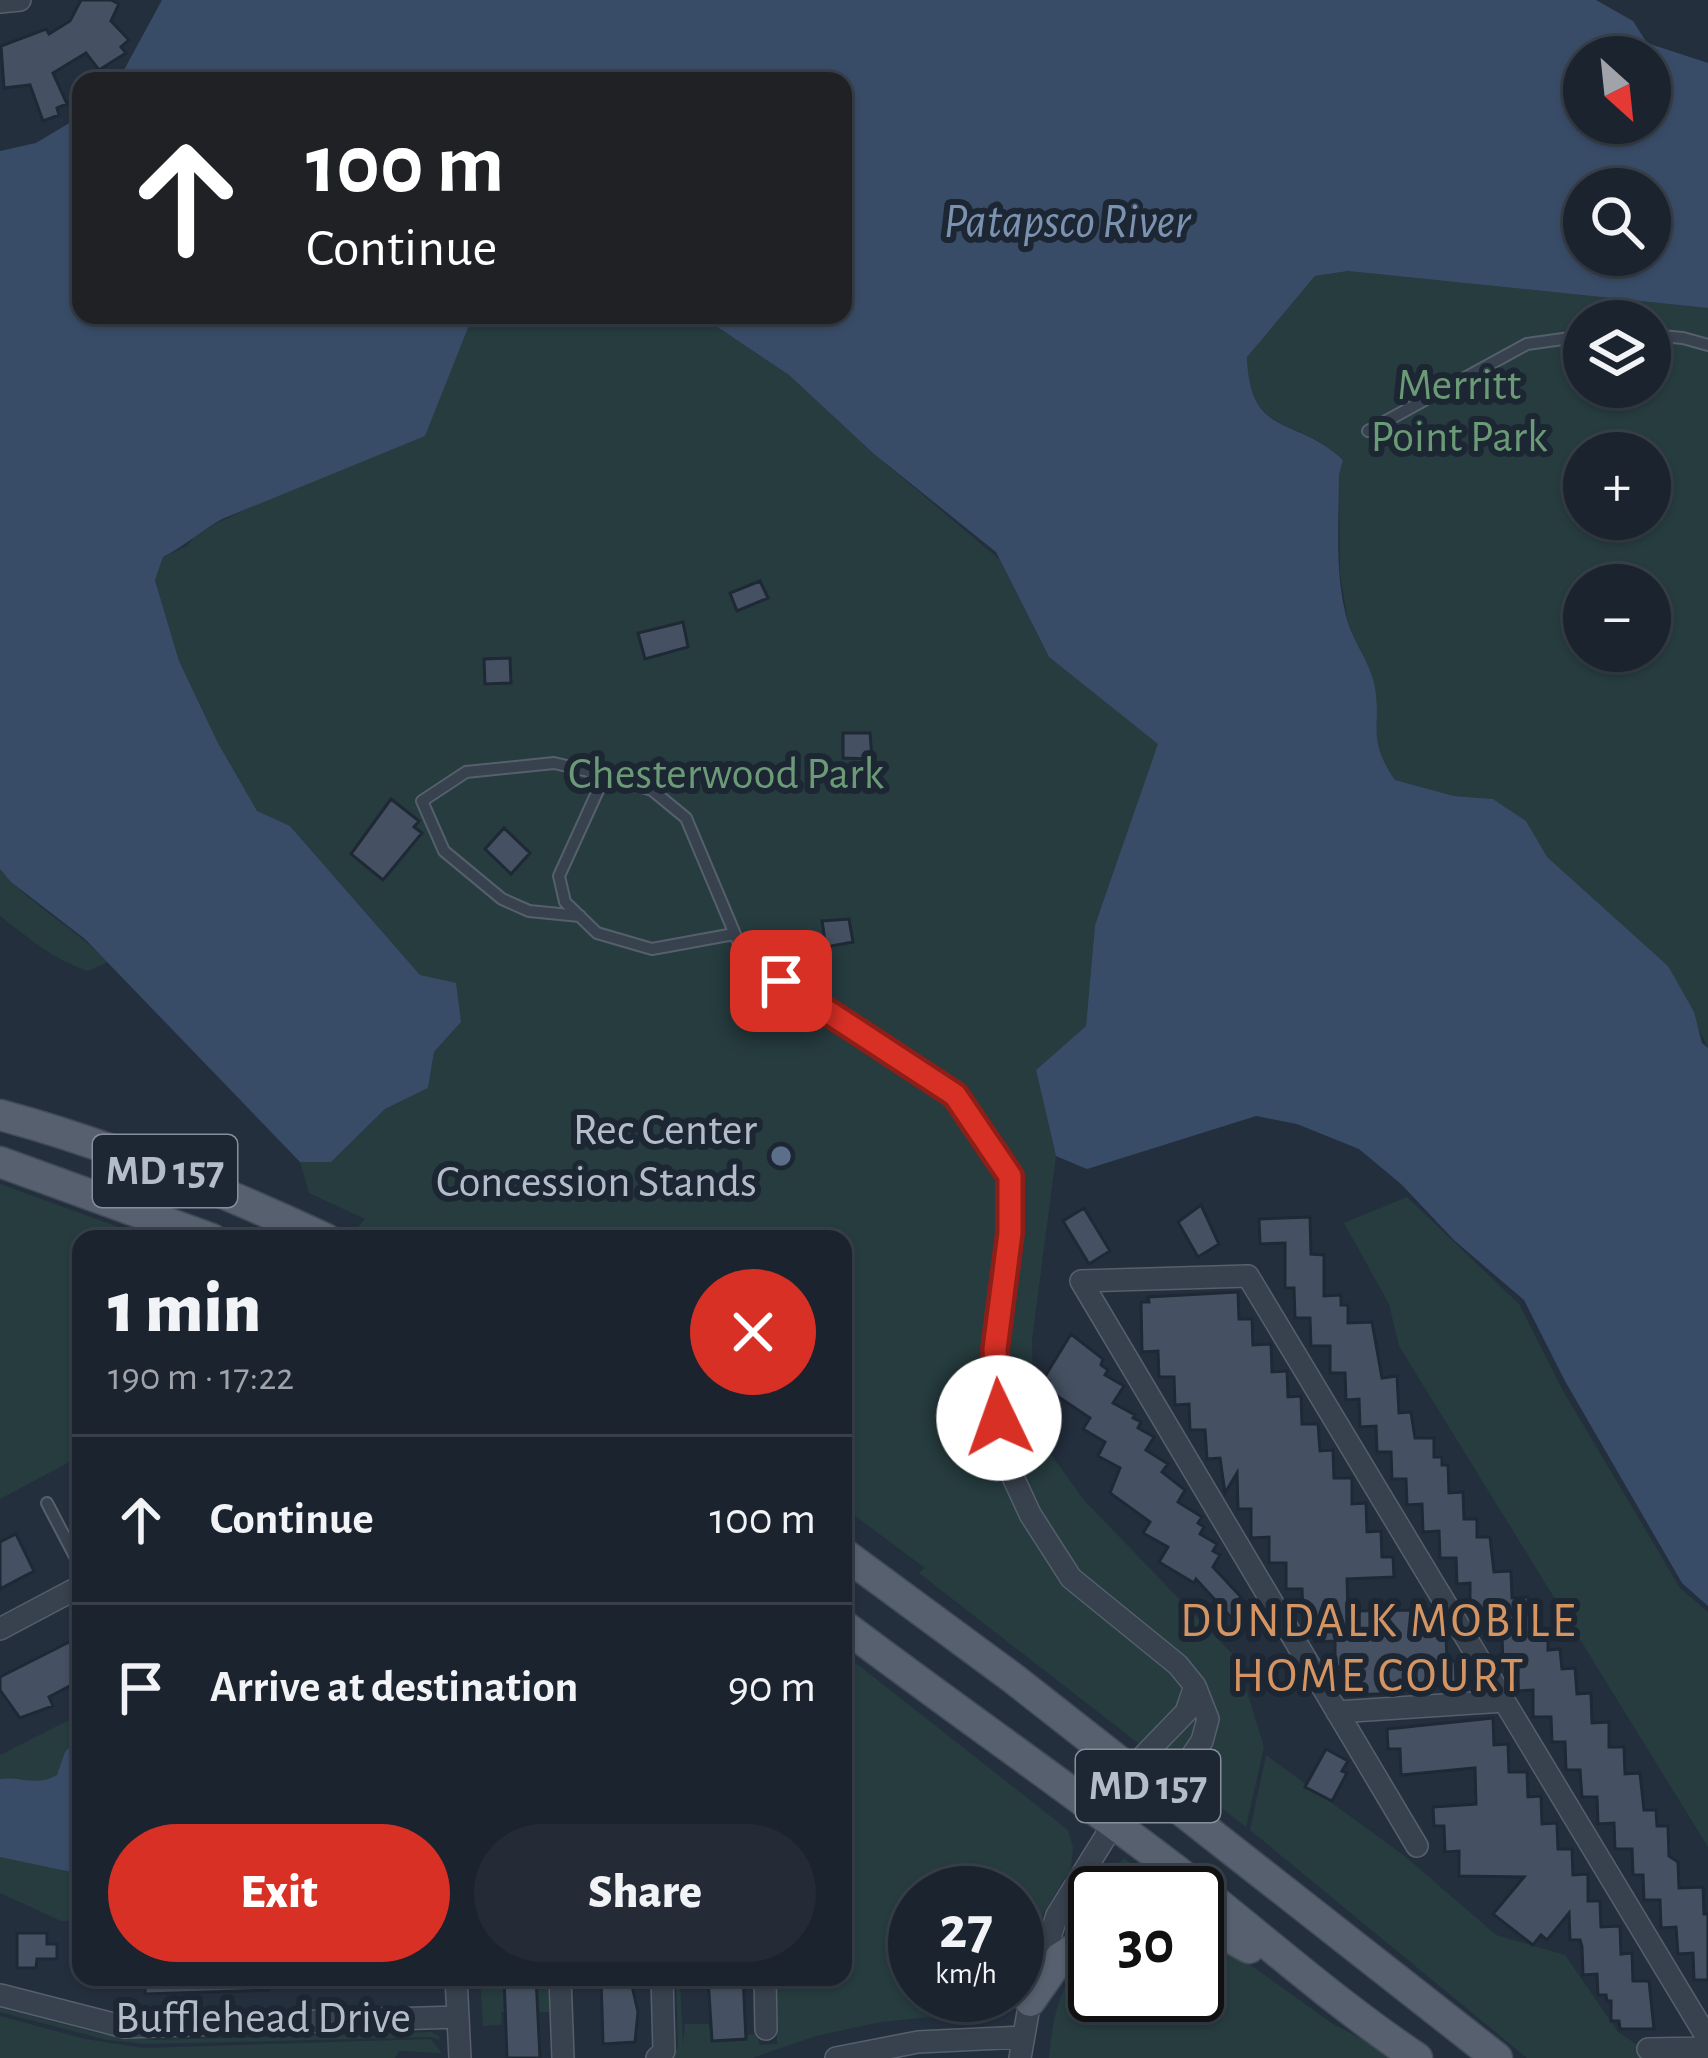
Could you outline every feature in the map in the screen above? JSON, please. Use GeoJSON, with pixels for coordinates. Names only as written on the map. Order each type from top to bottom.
{"type":"FeatureCollection","features":[{"type":"Feature","properties":{"kind":"main road","name":"MD 157"},"geometry":{"type":"LineString","coordinates":[[0,1115],[181,1176],[305,1230]]}},
{"type":"Feature","properties":{"kind":"main road","name":"MD 157"},"geometry":{"type":"LineString","coordinates":[[0,1162],[187,1230]]}},
{"type":"Feature","properties":{"kind":"main road","name":"MD 157"},"geometry":{"type":"LineString","coordinates":[[852,1560],[1014,1679],[1493,2055]]}},
{"type":"Feature","properties":{"kind":"main road","name":"MD 157"},"geometry":{"type":"LineString","coordinates":[[852,1631],[1114,1823],[1417,2058]]}},
{"type":"Feature","properties":{"kind":"main road"},"geometry":{"type":"LineString","coordinates":[[1224,1931],[1294,1984],[1361,2019]]}},
{"type":"Feature","properties":{"kind":"main road"},"geometry":{"type":"LineString","coordinates":[[1044,1981],[1068,1953]]}},
{"type":"Feature","properties":{"kind":"street"},"geometry":{"type":"LineString","coordinates":[[0,2],[20,0]]}},
{"type":"Feature","properties":{"kind":"street"},"geometry":{"type":"LineString","coordinates":[[977,1128],[1003,1162],[1013,1194],[995,1349],[999,1418],[1013,1477],[1030,1514],[1071,1578],[1163,1651],[1195,1686],[1208,1719],[1202,1741],[1164,1797],[1114,1823]]}},
{"type":"Feature","properties":{"kind":"street"},"geometry":{"type":"LineString","coordinates":[[1417,1846],[1081,1282],[1248,1276],[1708,2044],[1648,2049]]}},
{"type":"Feature","properties":{"kind":"street"},"geometry":{"type":"LineString","coordinates":[[0,1629],[72,1591]]}},
{"type":"Feature","properties":{"kind":"street"},"geometry":{"type":"LineString","coordinates":[[1044,1956],[1057,1915],[1114,1823],[1128,1772],[1186,1712],[1195,1686]]}},
{"type":"Feature","properties":{"kind":"street"},"geometry":{"type":"LineString","coordinates":[[1337,1712],[1504,1701]]}},
{"type":"Feature","properties":{"kind":"street"},"geometry":{"type":"LineString","coordinates":[[456,1986],[460,2058]]}},
{"type":"Feature","properties":{"kind":"street"},"geometry":{"type":"LineString","coordinates":[[560,1986],[562,2058]]}},
{"type":"Feature","properties":{"kind":"street"},"geometry":{"type":"LineString","coordinates":[[657,2058],[664,2051],[662,1986]]}},
{"type":"Feature","properties":{"kind":"street"},"geometry":{"type":"LineString","coordinates":[[765,1986],[766,2029]]}},
{"type":"Feature","properties":{"kind":"street","name":"Bufflehead Drive"},"geometry":{"type":"LineString","coordinates":[[0,1995],[125,2026],[458,2017]]}},
{"type":"Feature","properties":{"kind":"street"},"geometry":{"type":"LineString","coordinates":[[836,2058],[918,2042],[1021,2048]]}},
{"type":"Feature","properties":{"kind":"lane"},"geometry":{"type":"LineString","coordinates":[[1671,337],[1708,345]]}},
{"type":"Feature","properties":{"kind":"lane"},"geometry":{"type":"LineString","coordinates":[[1368,431],[1506,354],[1563,338]]}},
{"type":"Feature","properties":{"kind":"lane"},"geometry":{"type":"LineString","coordinates":[[580,916],[529,911],[502,899],[443,851],[422,801],[466,772],[554,763],[652,790],[686,818],[745,958],[955,1095],[977,1128]]}},
{"type":"Feature","properties":{"kind":"lane"},"geometry":{"type":"LineString","coordinates":[[605,775],[559,876],[566,902],[597,933],[652,949],[734,934]]}},
{"type":"Feature","properties":{"kind":"lane"},"geometry":{"type":"LineString","coordinates":[[46,1503],[72,1551]]}},
{"type":"Feature","properties":{"kind":"green space","name":"Merritt Point Park"},"geometry":{"type":"Polygon","coordinates":[[[1348,271],[1630,300],[1563,300],[1563,408],[1671,408],[1671,304],[1708,308],[1708,1048],[1668,966],[1546,857],[1526,821],[1493,799],[1454,796],[1395,780],[1378,753],[1374,685],[1348,623],[1340,573],[1339,475],[1343,460],[1266,414],[1250,383],[1247,356],[1315,276],[1348,271]]]}},
{"type":"Feature","properties":{"kind":"green space","name":"Chesterwood Park"},"geometry":{"type":"Polygon","coordinates":[[[463,324],[713,324],[789,375],[1000,560],[1049,657],[1159,744],[1095,925],[1086,1026],[1036,1070],[1056,1156],[1032,1340],[1034,1431],[1084,1500],[1237,1659],[1264,1747],[1246,1827],[919,1573],[925,1568],[852,1514],[852,1230],[355,1230],[365,1219],[309,1193],[300,1162],[331,1162],[385,1109],[428,1088],[434,1052],[461,1022],[290,826],[257,812],[179,661],[155,579],[163,557],[187,546],[198,532],[275,496],[463,324]]]}},
{"type":"Feature","properties":{"kind":"green space"},"geometry":{"type":"Polygon","coordinates":[[[0,869],[108,962],[88,971],[75,966],[0,916],[0,869]]]}},
{"type":"Feature","properties":{"kind":"green space"},"geometry":{"type":"Polygon","coordinates":[[[0,1184],[126,1230],[72,1230],[72,1461],[0,1499],[0,1184]]]}},
{"type":"Feature","properties":{"kind":"green space"},"geometry":{"type":"Polygon","coordinates":[[[1407,1197],[1519,1304],[1562,1389],[1680,1588],[1708,1612],[1708,1847],[1399,1346],[1389,1304],[1344,1223],[1407,1197]]]}},
{"type":"Feature","properties":{"kind":"green space"},"geometry":{"type":"Polygon","coordinates":[[[852,1660],[1068,1830],[1071,1866],[1044,1912],[1044,1866],[888,1866],[888,2021],[816,2036],[752,2058],[673,2058],[678,2046],[676,1986],[680,1986],[683,2045],[685,2024],[709,2024],[712,2041],[746,2040],[747,2035],[758,2034],[759,2045],[777,2044],[777,1986],[852,1986],[852,1660]]]}},
{"type":"Feature","properties":{"kind":"green space"},"geometry":{"type":"Polygon","coordinates":[[[72,1719],[72,1921],[61,1921],[0,1893],[0,1755],[72,1719]]]}},
{"type":"Feature","properties":{"kind":"green space"},"geometry":{"type":"Polygon","coordinates":[[[1266,1755],[1406,1857],[1496,1935],[1565,1955],[1618,2032],[1657,2058],[1527,2058],[1250,1830],[1266,1755]]]}},
{"type":"Feature","properties":{"kind":"green space"},"geometry":{"type":"Polygon","coordinates":[[[1224,1946],[1333,2024],[1399,2058],[1049,2058],[1068,1983],[1068,2022],[1224,2022],[1224,1946]]]}},
{"type":"Feature","properties":{"kind":"green space"},"geometry":{"type":"Polygon","coordinates":[[[481,1986],[505,1986],[505,1991],[552,1988],[553,2012],[501,2012],[502,2025],[483,2026],[481,1986]]]}},
{"type":"Feature","properties":{"kind":"green space"},"geometry":{"type":"Polygon","coordinates":[[[0,2008],[101,2034],[154,2040],[431,2032],[439,2040],[148,2044],[107,2040],[0,2012],[0,2008]]]}},
{"type":"Feature","properties":{"kind":"green space"},"geometry":{"type":"Polygon","coordinates":[[[0,2016],[85,2039],[143,2048],[430,2039],[442,2053],[399,2051],[395,2058],[0,2058],[0,2016]]]}},
{"type":"Feature","properties":{"kind":"water","name":"Patapsco River"},"geometry":{"type":"Polygon","coordinates":[[[162,0],[1596,0],[1633,21],[1643,36],[1563,36],[1563,144],[1671,144],[1671,51],[1708,63],[1708,308],[1671,304],[1671,300],[1630,300],[1348,271],[1315,276],[1247,357],[1250,383],[1266,414],[1343,460],[1338,531],[1344,605],[1372,675],[1380,753],[1395,780],[1454,796],[1493,799],[1526,821],[1547,857],[1668,966],[1708,1048],[1708,1606],[1682,1583],[1565,1381],[1524,1300],[1359,1149],[1297,1124],[1256,1116],[1087,1169],[1056,1156],[1036,1070],[1086,1026],[1095,925],[1158,744],[1049,657],[996,552],[874,454],[789,375],[713,324],[852,324],[852,72],[123,72],[162,0]]]}},
{"type":"Feature","properties":{"kind":"water"},"geometry":{"type":"Polygon","coordinates":[[[72,121],[72,324],[469,324],[425,436],[222,519],[163,557],[155,580],[179,661],[257,811],[290,826],[420,975],[456,983],[461,1022],[434,1052],[428,1088],[385,1109],[331,1162],[300,1162],[85,939],[0,869],[0,151],[36,143],[72,121]]]}},
{"type":"Feature","properties":{"kind":"water"},"geometry":{"type":"Polygon","coordinates":[[[72,1744],[72,1872],[0,1857],[0,1779],[36,1781],[57,1775],[72,1744]]]}},
{"type":"Feature","properties":{"kind":"building"},"geometry":{"type":"Polygon","coordinates":[[[81,0],[119,4],[111,21],[129,40],[121,47],[126,53],[99,70],[86,53],[53,73],[67,104],[57,108],[59,115],[43,121],[30,85],[4,88],[1,46],[46,29],[49,34],[70,21],[81,0]]]}},
{"type":"Feature","properties":{"kind":"building"},"geometry":{"type":"Polygon","coordinates":[[[760,581],[768,598],[737,611],[730,593],[760,581]]]}},
{"type":"Feature","properties":{"kind":"building"},"geometry":{"type":"Polygon","coordinates":[[[683,622],[688,647],[645,659],[638,633],[683,622]]]}},
{"type":"Feature","properties":{"kind":"building"},"geometry":{"type":"Polygon","coordinates":[[[510,658],[511,683],[485,684],[484,659],[510,658]]]}},
{"type":"Feature","properties":{"kind":"building"},"geometry":{"type":"Polygon","coordinates":[[[843,733],[870,733],[872,759],[843,758],[843,733]]]}},
{"type":"Feature","properties":{"kind":"building"},"geometry":{"type":"Polygon","coordinates":[[[391,799],[419,821],[414,827],[422,833],[383,880],[351,854],[391,799]]]}},
{"type":"Feature","properties":{"kind":"building"},"geometry":{"type":"Polygon","coordinates":[[[504,828],[530,853],[511,874],[485,849],[504,828]]]}},
{"type":"Feature","properties":{"kind":"building"},"geometry":{"type":"Polygon","coordinates":[[[849,919],[853,942],[826,947],[822,921],[849,919]]]}},
{"type":"Feature","properties":{"kind":"building"},"geometry":{"type":"Polygon","coordinates":[[[1201,1205],[1219,1244],[1198,1257],[1178,1222],[1201,1205]]]}},
{"type":"Feature","properties":{"kind":"building"},"geometry":{"type":"Polygon","coordinates":[[[1084,1208],[1110,1251],[1089,1264],[1063,1221],[1084,1208]]]}},
{"type":"Feature","properties":{"kind":"building"},"geometry":{"type":"Polygon","coordinates":[[[1310,1217],[1311,1254],[1324,1255],[1324,1296],[1341,1295],[1341,1305],[1348,1305],[1348,1323],[1372,1322],[1382,1378],[1397,1376],[1399,1413],[1411,1412],[1415,1438],[1434,1438],[1434,1457],[1442,1457],[1442,1465],[1448,1465],[1449,1493],[1463,1492],[1464,1519],[1477,1519],[1477,1537],[1490,1537],[1494,1572],[1511,1571],[1512,1598],[1528,1597],[1537,1640],[1548,1640],[1548,1650],[1560,1649],[1562,1669],[1575,1668],[1577,1694],[1591,1693],[1592,1723],[1609,1722],[1609,1747],[1624,1747],[1625,1774],[1640,1773],[1644,1810],[1656,1810],[1657,1826],[1668,1826],[1669,1856],[1678,1862],[1679,1888],[1703,1887],[1708,1980],[1694,1980],[1693,1953],[1678,1954],[1676,1927],[1661,1928],[1660,1900],[1644,1900],[1643,1875],[1633,1875],[1632,1849],[1615,1849],[1614,1823],[1598,1824],[1597,1797],[1582,1797],[1580,1770],[1566,1770],[1565,1742],[1552,1742],[1551,1717],[1533,1717],[1533,1690],[1518,1691],[1517,1664],[1503,1664],[1502,1636],[1488,1637],[1487,1610],[1470,1611],[1470,1583],[1457,1584],[1456,1558],[1440,1558],[1439,1531],[1423,1532],[1422,1504],[1407,1505],[1406,1479],[1392,1479],[1391,1452],[1377,1452],[1376,1426],[1360,1427],[1359,1399],[1346,1400],[1345,1373],[1330,1373],[1330,1346],[1311,1346],[1310,1318],[1295,1318],[1294,1288],[1285,1288],[1285,1243],[1260,1244],[1259,1219],[1310,1217]]]}},
{"type":"Feature","properties":{"kind":"building"},"geometry":{"type":"Polygon","coordinates":[[[1238,1292],[1239,1319],[1252,1319],[1253,1345],[1271,1344],[1272,1372],[1287,1371],[1288,1397],[1301,1396],[1302,1424],[1318,1424],[1320,1451],[1333,1450],[1334,1478],[1352,1478],[1352,1504],[1366,1503],[1367,1532],[1381,1531],[1382,1557],[1393,1557],[1394,1577],[1347,1579],[1348,1611],[1427,1610],[1427,1636],[1446,1635],[1447,1662],[1455,1661],[1456,1682],[1400,1686],[1401,1693],[1351,1695],[1350,1667],[1335,1667],[1335,1641],[1315,1642],[1314,1614],[1303,1615],[1302,1589],[1286,1589],[1286,1563],[1269,1563],[1269,1537],[1251,1538],[1251,1509],[1238,1509],[1237,1473],[1225,1493],[1220,1458],[1207,1459],[1205,1430],[1190,1430],[1189,1404],[1175,1405],[1174,1377],[1159,1377],[1158,1351],[1142,1352],[1141,1302],[1149,1302],[1148,1297],[1238,1292]]]}},
{"type":"Feature","properties":{"kind":"building"},"geometry":{"type":"Polygon","coordinates":[[[1071,1334],[1103,1359],[1105,1375],[1124,1386],[1113,1403],[1135,1415],[1141,1422],[1138,1428],[1154,1437],[1146,1450],[1168,1464],[1162,1472],[1185,1490],[1178,1502],[1202,1517],[1200,1534],[1217,1544],[1213,1551],[1220,1555],[1213,1567],[1241,1597],[1237,1601],[1252,1618],[1240,1627],[1196,1579],[1194,1583],[1159,1562],[1168,1547],[1143,1533],[1150,1522],[1110,1493],[1120,1468],[1098,1456],[1105,1442],[1083,1429],[1090,1418],[1045,1388],[1049,1381],[1044,1378],[1071,1334]]]}},
{"type":"Feature","properties":{"kind":"building"},"geometry":{"type":"Polygon","coordinates":[[[16,1534],[34,1571],[0,1589],[0,1542],[16,1534]]]}},
{"type":"Feature","properties":{"kind":"building"},"geometry":{"type":"Polygon","coordinates":[[[72,1641],[72,1685],[49,1697],[53,1706],[20,1718],[0,1690],[0,1677],[72,1641]]]}},
{"type":"Feature","properties":{"kind":"building"},"geometry":{"type":"Polygon","coordinates":[[[1493,1718],[1494,1745],[1508,1744],[1509,1772],[1527,1772],[1528,1797],[1541,1796],[1542,1824],[1557,1823],[1558,1849],[1572,1849],[1573,1875],[1588,1874],[1588,1901],[1600,1901],[1601,1927],[1620,1926],[1621,1954],[1632,1953],[1633,1981],[1649,1981],[1654,2029],[1620,2029],[1619,2021],[1611,2021],[1611,2001],[1598,1995],[1597,1974],[1583,1975],[1582,1947],[1580,1940],[1570,1940],[1569,1913],[1547,1940],[1541,1935],[1533,1945],[1493,1914],[1524,1877],[1459,1876],[1459,1851],[1445,1852],[1444,1826],[1434,1826],[1433,1807],[1476,1804],[1475,1768],[1401,1775],[1400,1749],[1388,1749],[1387,1729],[1493,1718]]]}},
{"type":"Feature","properties":{"kind":"building"},"geometry":{"type":"Polygon","coordinates":[[[1326,1749],[1348,1761],[1332,1801],[1305,1787],[1326,1749]]]}},
{"type":"Feature","properties":{"kind":"building"},"geometry":{"type":"Polygon","coordinates":[[[17,1933],[47,1933],[47,1944],[57,1944],[57,1959],[37,1959],[36,1968],[17,1968],[17,1933]]]}},
{"type":"Feature","properties":{"kind":"building"},"geometry":{"type":"Polygon","coordinates":[[[145,1986],[268,1986],[268,1990],[145,1994],[145,1986]]]}},
{"type":"Feature","properties":{"kind":"building"},"geometry":{"type":"Polygon","coordinates":[[[504,1986],[536,1986],[540,2058],[507,2058],[504,1986]]]}},
{"type":"Feature","properties":{"kind":"building"},"geometry":{"type":"Polygon","coordinates":[[[601,1986],[632,1986],[638,2012],[635,2042],[603,2044],[601,1986]]]}},
{"type":"Feature","properties":{"kind":"building"},"geometry":{"type":"Polygon","coordinates":[[[709,1986],[743,1986],[746,2039],[712,2041],[709,1986]]]}},
{"type":"Feature","properties":{"kind":"place","name":"Rec Center Concession Stands"},"geometry":{"type":"Point","coordinates":[781,1156]}},
{"type":"Feature","properties":{"kind":"district","name":"DUNDALK MOBILE HOME COURT"},"geometry":{"type":"Point","coordinates":[1379,1650]}},
{"type":"Feature","properties":{"kind":"route"},"geometry":{"type":"LineString","coordinates":[[781,981],[955,1095],[1010,1176],[1010,1233],[995,1349],[999,1418]]}}]}
